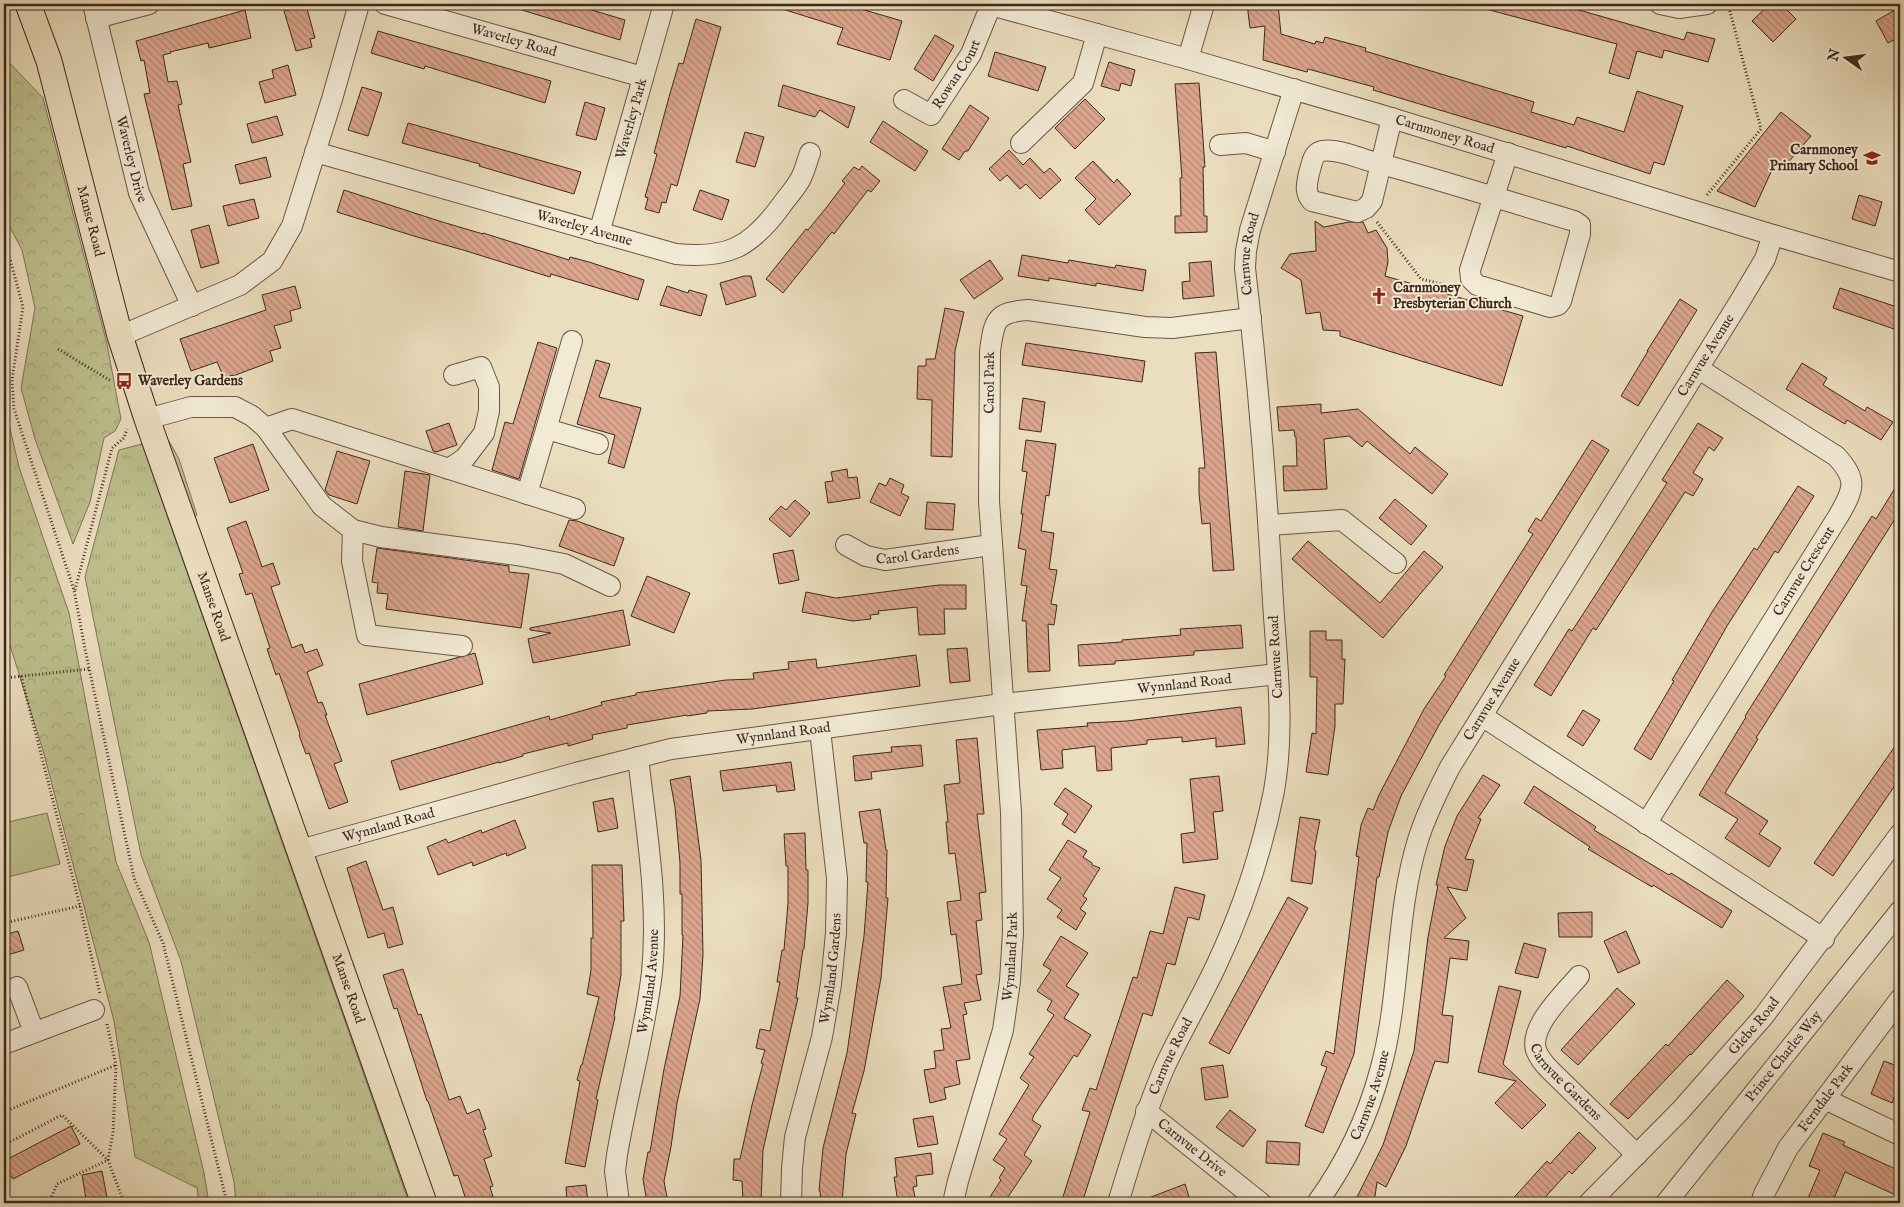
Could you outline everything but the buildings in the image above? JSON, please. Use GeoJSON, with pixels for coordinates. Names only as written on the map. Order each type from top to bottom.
{"type":"FeatureCollection","features":[{"type":"Feature","properties":{"kind":"main road","name":"Manse Road"},"geometry":{"type":"LineString","coordinates":[[28,4],[51,70],[120,336],[136,386],[424,1203]]}},
{"type":"Feature","properties":{"kind":"street"},"geometry":{"type":"LineString","coordinates":[[95,11],[149,4]]}},
{"type":"Feature","properties":{"kind":"street"},"geometry":{"type":"LineString","coordinates":[[120,336],[240,285],[272,261],[292,226],[360,4]]}},
{"type":"Feature","properties":{"kind":"street","name":"Waverley Road"},"geometry":{"type":"LineString","coordinates":[[385,4],[643,77]]}},
{"type":"Feature","properties":{"kind":"street","name":"Waverley Park"},"geometry":{"type":"LineString","coordinates":[[599,233],[664,4]]}},
{"type":"Feature","properties":{"kind":"street","name":"Carnmoney Road"},"geometry":{"type":"LineString","coordinates":[[989,4],[1188,59],[1508,152],[1773,236],[1900,272]]}},
{"type":"Feature","properties":{"kind":"street","name":"Rowan Court"},"geometry":{"type":"LineString","coordinates":[[904,100],[931,115],[971,54],[989,4]]}},
{"type":"Feature","properties":{"kind":"street"},"geometry":{"type":"LineString","coordinates":[[1188,59],[1204,4]]}},
{"type":"Feature","properties":{"kind":"street"},"geometry":{"type":"LineString","coordinates":[[1660,4],[1679,8],[1707,4]]}},
{"type":"Feature","properties":{"kind":"street","name":"Waverley Drive"},"geometry":{"type":"LineString","coordinates":[[95,11],[139,193],[192,306]]}},
{"type":"Feature","properties":{"kind":"street"},"geometry":{"type":"LineString","coordinates":[[1021,143],[1084,83],[1097,34]]}},
{"type":"Feature","properties":{"kind":"street","name":"Carnvue Road"},"geometry":{"type":"LineString","coordinates":[[1118,1203],[1146,1111],[1166,1064],[1235,923],[1274,791],[1278,758],[1278,674],[1269,525],[1245,268],[1250,230],[1294,90]]}},
{"type":"Feature","properties":{"kind":"street"},"geometry":{"type":"LineString","coordinates":[[1392,118],[1380,164],[1372,201],[1366,208],[1357,212],[1312,201],[1307,195],[1306,186],[1314,157],[1320,151],[1331,150],[1380,164],[1492,197],[1574,221],[1580,225],[1580,234],[1561,302],[1558,306],[1550,307],[1476,285],[1471,279],[1470,270],[1492,197],[1508,152]]}},
{"type":"Feature","properties":{"kind":"street"},"geometry":{"type":"LineString","coordinates":[[1220,145],[1246,143],[1275,152]]}},
{"type":"Feature","properties":{"kind":"street","name":"Waverley Avenue"},"geometry":{"type":"LineString","coordinates":[[315,152],[676,254],[701,256],[726,251],[750,241],[769,222],[800,180],[810,153]]}},
{"type":"Feature","properties":{"kind":"street","name":"Carnvue Avenue"},"geometry":{"type":"LineString","coordinates":[[1317,1203],[1336,1177],[1353,1147],[1380,1072],[1387,1041],[1410,873],[1418,841],[1434,800],[1450,767],[1765,259],[1773,236]]}},
{"type":"Feature","properties":{"kind":"street","name":"Carol Park"},"geometry":{"type":"LineString","coordinates":[[1002,704],[989,502],[990,351],[993,330],[1000,317],[1012,311],[1028,310],[1145,327],[1172,328],[1251,318]]}},
{"type":"Feature","properties":{"kind":"street"},"geometry":{"type":"LineString","coordinates":[[527,494],[572,341]]}},
{"type":"Feature","properties":{"kind":"street"},"geometry":{"type":"LineString","coordinates":[[449,469],[465,458],[484,432],[488,411],[489,386],[481,367],[454,376]]}},
{"type":"Feature","properties":{"kind":"street","name":"Carnvue Crescent"},"geometry":{"type":"LineString","coordinates":[[1646,824],[1850,497],[1852,482],[1848,468],[1836,456],[1699,368]]}},
{"type":"Feature","properties":{"kind":"street"},"geometry":{"type":"LineString","coordinates":[[147,419],[191,407],[235,407],[252,416],[266,428],[322,506],[352,530],[381,537],[516,555],[564,564],[610,586]]}},
{"type":"Feature","properties":{"kind":"street"},"geometry":{"type":"LineString","coordinates":[[266,428],[292,419],[372,437],[449,469],[575,509]]}},
{"type":"Feature","properties":{"kind":"street"},"geometry":{"type":"LineString","coordinates":[[547,429],[598,444]]}},
{"type":"Feature","properties":{"kind":"street"},"geometry":{"type":"LineString","coordinates":[[1269,525],[1342,520],[1396,563]]}},
{"type":"Feature","properties":{"kind":"street"},"geometry":{"type":"LineString","coordinates":[[352,530],[352,560],[367,635],[462,646]]}},
{"type":"Feature","properties":{"kind":"street","name":"Carol Gardens"},"geometry":{"type":"LineString","coordinates":[[846,545],[866,556],[886,560],[991,545]]}},
{"type":"Feature","properties":{"kind":"street","name":"Wynnland Road"},"geometry":{"type":"LineString","coordinates":[[300,850],[671,749],[1002,704],[1278,674]]}},
{"type":"Feature","properties":{"kind":"street","name":"Wynnland Park"},"geometry":{"type":"LineString","coordinates":[[953,1203],[1003,1030],[1010,981],[1014,932],[1014,879],[1011,812],[1002,704]]}},
{"type":"Feature","properties":{"kind":"street"},"geometry":{"type":"LineString","coordinates":[[1482,716],[1824,939]]}},
{"type":"Feature","properties":{"kind":"street","name":"Wynnland Gardens"},"geometry":{"type":"LineString","coordinates":[[792,1203],[792,1168],[795,1137],[822,1037],[831,984],[836,933],[837,878],[820,730]]}},
{"type":"Feature","properties":{"kind":"street","name":"Wynnland Avenue"},"geometry":{"type":"LineString","coordinates":[[619,1203],[615,1170],[642,1034],[652,973],[654,936],[652,881],[638,757]]}},
{"type":"Feature","properties":{"kind":"street","name":"Glebe Road"},"geometry":{"type":"LineString","coordinates":[[1589,1203],[1681,1110],[1763,1017],[1824,939],[1900,834]]}},
{"type":"Feature","properties":{"kind":"street","name":"Prince Charles Way"},"geometry":{"type":"LineString","coordinates":[[1666,1203],[1900,911]]}},
{"type":"Feature","properties":{"kind":"street","name":"Carnvue Gardens"},"geometry":{"type":"LineString","coordinates":[[1579,976],[1543,1020],[1537,1034],[1536,1049],[1542,1061],[1550,1070],[1637,1155]]}},
{"type":"Feature","properties":{"kind":"street"},"geometry":{"type":"LineString","coordinates":[[17,987],[34,1032]]}},
{"type":"Feature","properties":{"kind":"street","name":"Ferndale Park"},"geometry":{"type":"LineString","coordinates":[[1761,1203],[1788,1148],[1900,999]]}},
{"type":"Feature","properties":{"kind":"street"},"geometry":{"type":"LineString","coordinates":[[4,1044],[100,1008]]}},
{"type":"Feature","properties":{"kind":"street"},"geometry":{"type":"LineString","coordinates":[[1825,1099],[1900,1135]]}},
{"type":"Feature","properties":{"kind":"street","name":"Carnvue Drive"},"geometry":{"type":"LineString","coordinates":[[1146,1111],[1261,1203]]}},
{"type":"Feature","properties":{"kind":"path"},"geometry":{"type":"LineString","coordinates":[[1701,213],[1706,197],[1761,129],[1728,4]]}},
{"type":"Feature","properties":{"kind":"path"},"geometry":{"type":"LineString","coordinates":[[1366,208],[1420,280],[1461,289],[1471,279]]}},
{"type":"Feature","properties":{"kind":"path"},"geometry":{"type":"LineString","coordinates":[[4,248],[10,259],[22,307],[12,380],[14,410],[74,590],[134,878],[163,943],[227,1203]]}},
{"type":"Feature","properties":{"kind":"path"},"geometry":{"type":"LineString","coordinates":[[58,349],[114,382],[136,386]]}},
{"type":"Feature","properties":{"kind":"path"},"geometry":{"type":"LineString","coordinates":[[74,590],[112,448],[124,438],[129,423],[147,419]]}},
{"type":"Feature","properties":{"kind":"path"},"geometry":{"type":"LineString","coordinates":[[4,678],[89,669]]}},
{"type":"Feature","properties":{"kind":"path"},"geometry":{"type":"LineString","coordinates":[[21,676],[80,906],[100,1008],[116,1065],[113,1133],[108,1160]]}},
{"type":"Feature","properties":{"kind":"path"},"geometry":{"type":"LineString","coordinates":[[4,923],[80,906]]}},
{"type":"Feature","properties":{"kind":"path"},"geometry":{"type":"LineString","coordinates":[[4,1112],[116,1065]]}},
{"type":"Feature","properties":{"kind":"path"},"geometry":{"type":"LineString","coordinates":[[4,1145],[62,1116],[108,1160],[124,1203]]}},
{"type":"Feature","properties":{"kind":"path"},"geometry":{"type":"LineString","coordinates":[[49,1203],[57,1184],[108,1160]]}},
{"type":"Feature","properties":{"kind":"green space"},"geometry":{"type":"Polygon","coordinates":[[[4,57],[43,98],[107,344],[121,419],[115,431],[104,438],[90,502],[73,544],[35,439],[21,388],[35,308],[22,250],[4,216],[4,57]]]}},
{"type":"Feature","properties":{"kind":"green space"},"geometry":{"type":"Polygon","coordinates":[[[4,403],[19,467],[69,613],[116,862],[149,942],[204,1173],[209,1203],[199,1203],[197,1188],[135,1157],[114,1021],[44,754],[4,626],[4,403]]]}},
{"type":"Feature","properties":{"kind":"green space"},"geometry":{"type":"Polygon","coordinates":[[[169,441],[179,459],[197,515],[193,518],[167,444],[169,441]]]}},
{"type":"Feature","properties":{"kind":"green space"},"geometry":{"type":"Polygon","coordinates":[[[142,444],[409,1203],[236,1203],[234,1182],[181,961],[141,855],[85,577],[119,450],[142,444]]]}},
{"type":"Feature","properties":{"kind":"green space"},"geometry":{"type":"Polygon","coordinates":[[[47,813],[60,864],[4,878],[4,823],[47,813]]]}},
{"type":"Feature","properties":{"kind":"place","name":"Carnmoney Primary School"},"geometry":{"type":"Point","coordinates":[1872,158]}},
{"type":"Feature","properties":{"kind":"place","name":"Carnmoney Presbyterian Church"},"geometry":{"type":"Point","coordinates":[1379,296]}},
{"type":"Feature","properties":{"kind":"place","name":"Waverley Gardens"},"geometry":{"type":"Point","coordinates":[124,381]}}]}
